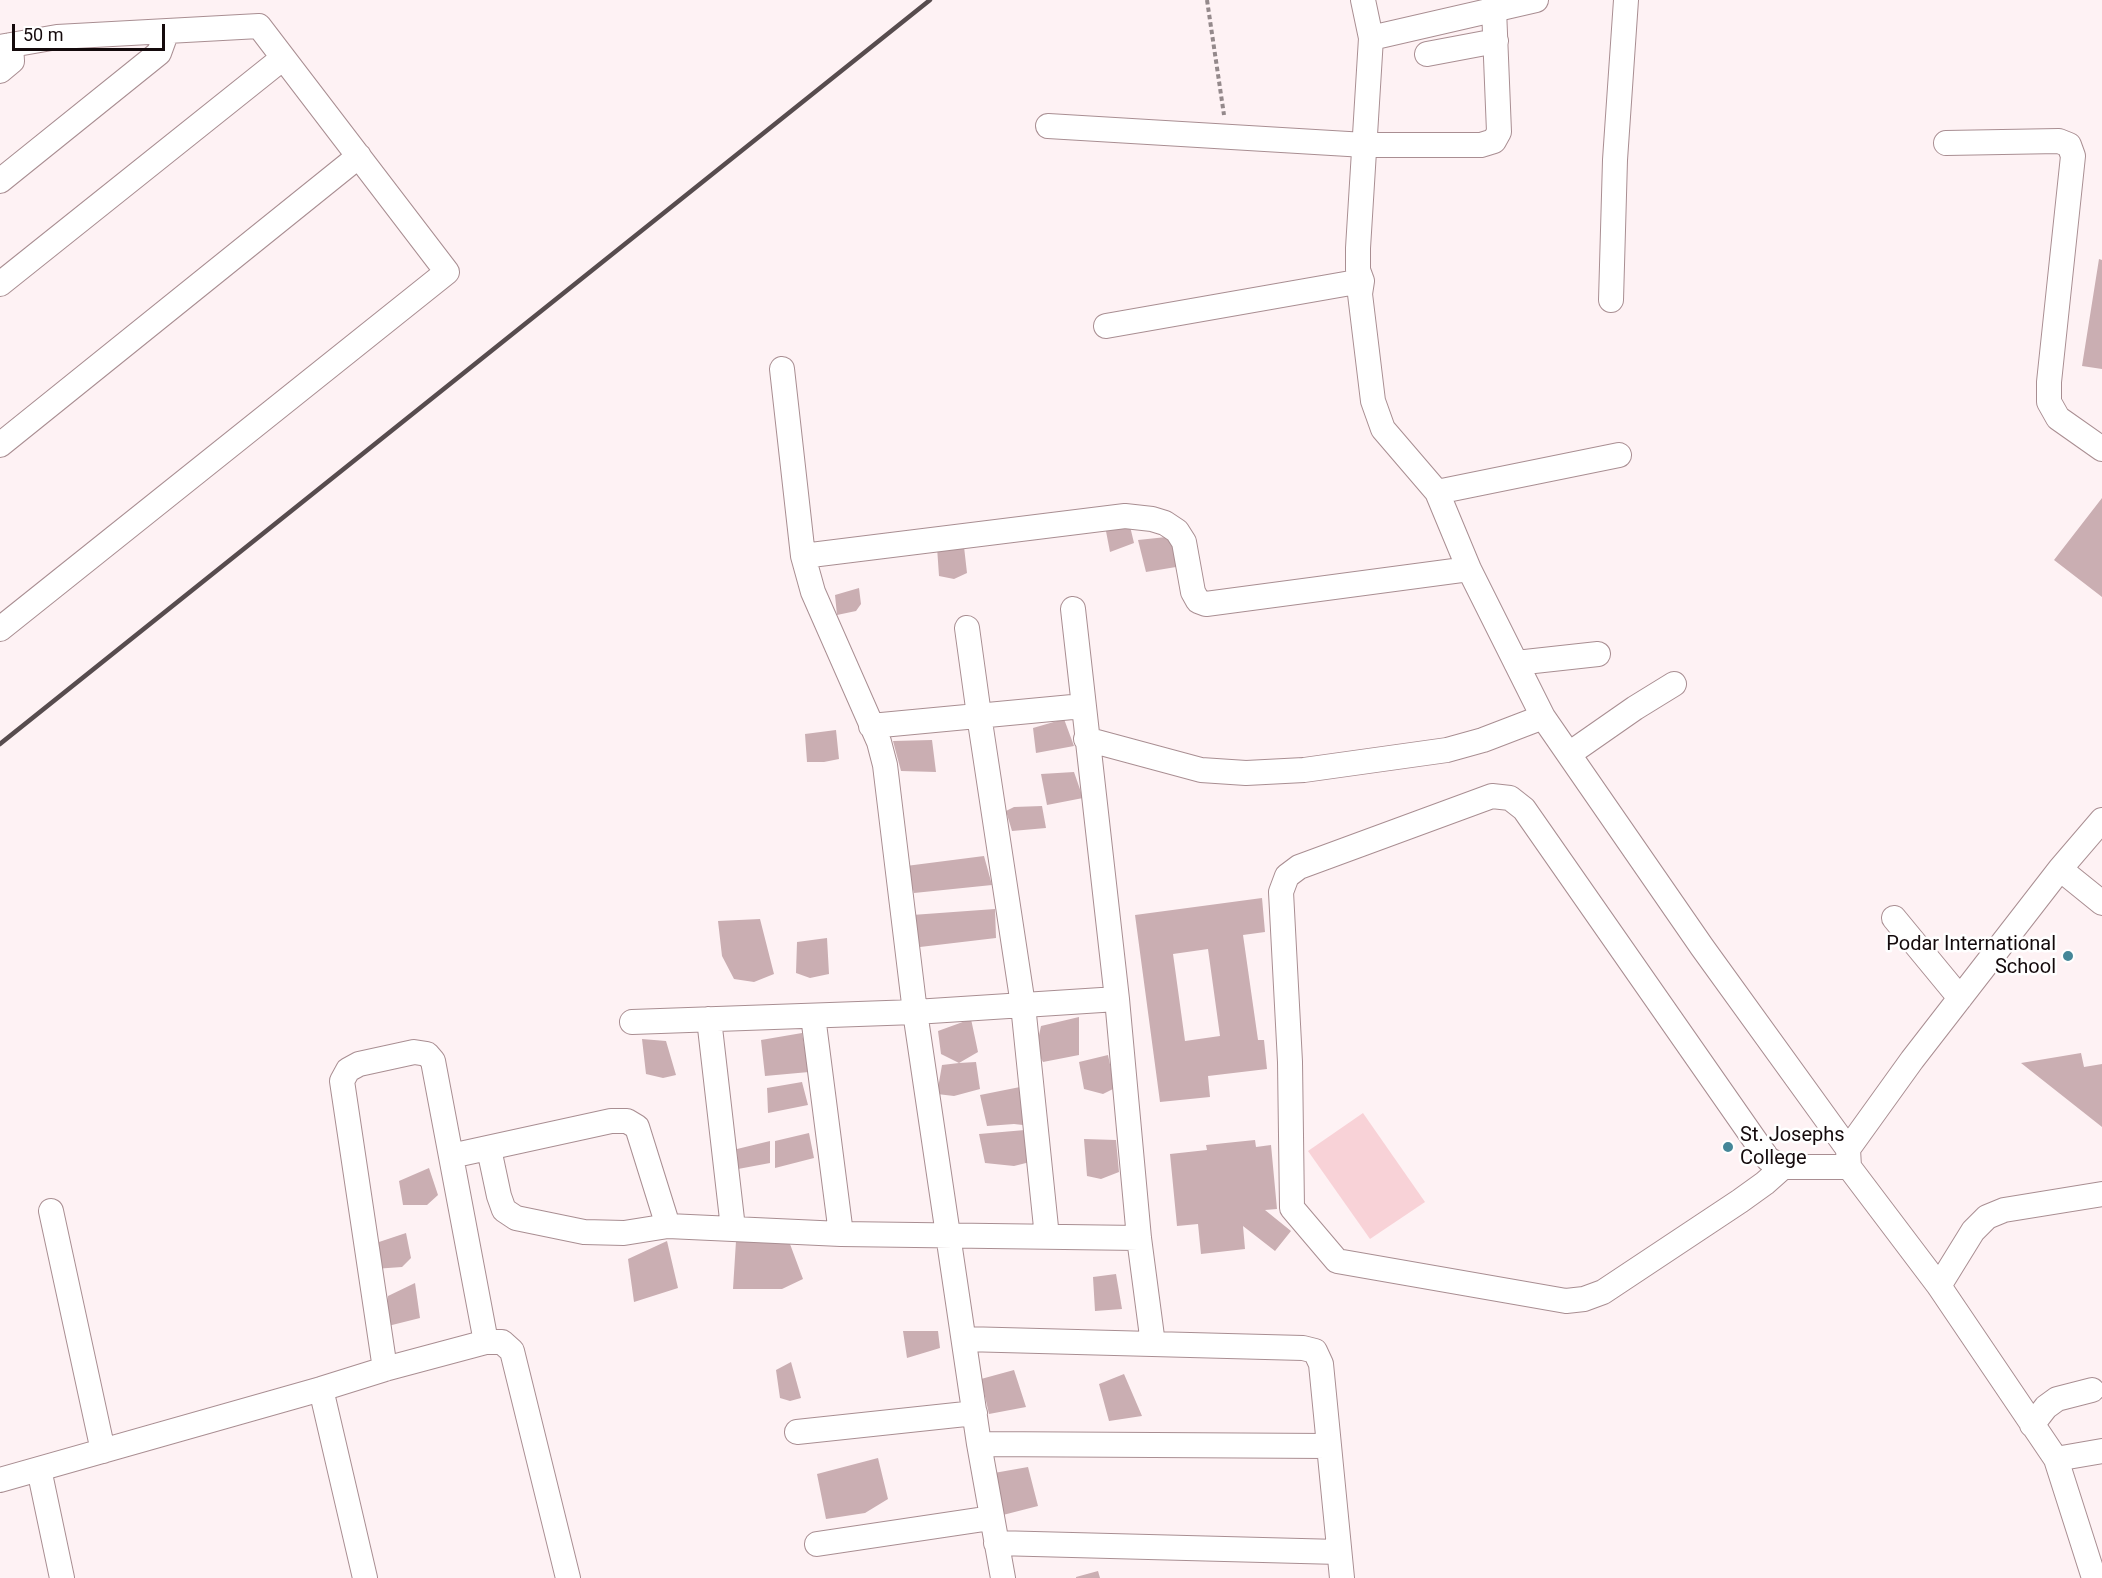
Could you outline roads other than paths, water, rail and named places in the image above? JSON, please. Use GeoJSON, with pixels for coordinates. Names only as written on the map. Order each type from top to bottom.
{"type":"FeatureCollection","features":[{"type":"Feature","properties":{"kind":"street"},"geometry":{"type":"LineString","coordinates":[[1363,0],[1371,38],[1358,270],[1362,281],[1360,294],[1373,401],[1383,429],[1437,492],[1468,569],[1543,717],[1939,1286],[2056,1459],[2094,1578]]}},
{"type":"Feature","properties":{"kind":"street"},"geometry":{"type":"LineString","coordinates":[[1371,38],[1536,0]]}},
{"type":"Feature","properties":{"kind":"street"},"geometry":{"type":"LineString","coordinates":[[1611,300],[1615,160],[1626,0]]}},
{"type":"Feature","properties":{"kind":"street"},"geometry":{"type":"LineString","coordinates":[[1048,126],[1365,145],[1481,145],[1494,141],[1499,132],[1494,9]]}},
{"type":"Feature","properties":{"kind":"street"},"geometry":{"type":"LineString","coordinates":[[0,71],[12,61],[6,46],[57,37],[259,26],[447,272],[0,629]]}},
{"type":"Feature","properties":{"kind":"street"},"geometry":{"type":"LineString","coordinates":[[0,181],[159,53],[167,31]]}},
{"type":"Feature","properties":{"kind":"street"},"geometry":{"type":"LineString","coordinates":[[1427,54],[1496,41]]}},
{"type":"Feature","properties":{"kind":"street"},"geometry":{"type":"LineString","coordinates":[[0,284],[283,58]]}},
{"type":"Feature","properties":{"kind":"street"},"geometry":{"type":"LineString","coordinates":[[1946,143],[2059,141],[2069,145],[2073,156],[2049,382],[2049,402],[2058,418],[2102,449]]}},
{"type":"Feature","properties":{"kind":"street"},"geometry":{"type":"LineString","coordinates":[[0,445],[358,156]]}},
{"type":"Feature","properties":{"kind":"street"},"geometry":{"type":"LineString","coordinates":[[1106,326],[1362,281]]}},
{"type":"Feature","properties":{"kind":"street"},"geometry":{"type":"LineString","coordinates":[[782,369],[803,556],[813,592],[879,742],[885,765],[915,1012],[979,1443],[1003,1578]]}},
{"type":"Feature","properties":{"kind":"street"},"geometry":{"type":"LineString","coordinates":[[1437,492],[1619,455]]}},
{"type":"Feature","properties":{"kind":"street"},"geometry":{"type":"LineString","coordinates":[[803,556],[1125,516],[1152,519],[1165,523],[1177,531],[1184,542],[1193,592],[1198,601],[1206,604],[1468,569]]}},
{"type":"Feature","properties":{"kind":"street"},"geometry":{"type":"LineString","coordinates":[[1073,609],[1117,999],[1139,1238],[1153,1344]]}},
{"type":"Feature","properties":{"kind":"street"},"geometry":{"type":"LineString","coordinates":[[968,628],[1023,1005],[1047,1237]]}},
{"type":"Feature","properties":{"kind":"street"},"geometry":{"type":"LineString","coordinates":[[1516,663],[1598,654]]}},
{"type":"Feature","properties":{"kind":"street"},"geometry":{"type":"LineString","coordinates":[[1569,754],[1674,684]]}},
{"type":"Feature","properties":{"kind":"street"},"geometry":{"type":"LineString","coordinates":[[871,726],[1083,706]]}},
{"type":"Feature","properties":{"kind":"street"},"geometry":{"type":"LineString","coordinates":[[1086,739],[1201,770],[1246,773],[1304,771],[1447,750],[1483,740],[1543,717]]}},
{"type":"Feature","properties":{"kind":"street"},"geometry":{"type":"LineString","coordinates":[[1782,1167],[1768,1158],[1524,809],[1510,798],[1492,796],[1299,867],[1287,876],[1281,892],[1290,1062],[1292,1208],[1337,1261],[1566,1301],[1584,1299],[1603,1292],[1765,1183],[1782,1167],[1849,1158],[1912,1060],[2060,869],[2102,820]]}},
{"type":"Feature","properties":{"kind":"street"},"geometry":{"type":"LineString","coordinates":[[2060,869],[2102,903]]}},
{"type":"Feature","properties":{"kind":"street"},"geometry":{"type":"LineString","coordinates":[[1894,918],[1960,998]]}},
{"type":"Feature","properties":{"kind":"street"},"geometry":{"type":"LineString","coordinates":[[632,1022],[915,1012],[1117,999]]}},
{"type":"Feature","properties":{"kind":"street"},"geometry":{"type":"LineString","coordinates":[[813,1016],[841,1234]]}},
{"type":"Feature","properties":{"kind":"street"},"geometry":{"type":"LineString","coordinates":[[709,1019],[733,1228]]}},
{"type":"Feature","properties":{"kind":"street"},"geometry":{"type":"LineString","coordinates":[[385,1369],[342,1081],[348,1070],[359,1064],[414,1052],[427,1054],[433,1060],[486,1342]]}},
{"type":"Feature","properties":{"kind":"street"},"geometry":{"type":"LineString","coordinates":[[451,1156],[610,1121],[627,1121],[637,1127],[668,1226]]}},
{"type":"Feature","properties":{"kind":"street"},"geometry":{"type":"LineString","coordinates":[[489,1149],[504,1210],[516,1218],[584,1232],[624,1233],[668,1226],[841,1234],[1139,1238]]}},
{"type":"Feature","properties":{"kind":"street"},"geometry":{"type":"LineString","coordinates":[[1939,1286],[1973,1232],[1987,1217],[2004,1210],[2102,1194]]}},
{"type":"Feature","properties":{"kind":"street"},"geometry":{"type":"LineString","coordinates":[[51,1211],[103,1451]]}},
{"type":"Feature","properties":{"kind":"street"},"geometry":{"type":"LineString","coordinates":[[964,1339],[1303,1348],[1315,1351],[1321,1364],[1342,1578]]}},
{"type":"Feature","properties":{"kind":"street"},"geometry":{"type":"LineString","coordinates":[[0,1480],[385,1369],[486,1342],[502,1342],[512,1351],[568,1578]]}},
{"type":"Feature","properties":{"kind":"street"},"geometry":{"type":"LineString","coordinates":[[321,1389],[365,1578]]}},
{"type":"Feature","properties":{"kind":"street"},"geometry":{"type":"LineString","coordinates":[[2032,1425],[2046,1407],[2057,1399],[2092,1390]]}},
{"type":"Feature","properties":{"kind":"street"},"geometry":{"type":"LineString","coordinates":[[797,1432],[975,1413]]}},
{"type":"Feature","properties":{"kind":"street"},"geometry":{"type":"LineString","coordinates":[[979,1443],[1328,1446]]}},
{"type":"Feature","properties":{"kind":"street"},"geometry":{"type":"LineString","coordinates":[[2056,1459],[2102,1451]]}},
{"type":"Feature","properties":{"kind":"street"},"geometry":{"type":"LineString","coordinates":[[39,1469],[62,1578]]}},
{"type":"Feature","properties":{"kind":"street"},"geometry":{"type":"LineString","coordinates":[[817,1544],[992,1518]]}},
{"type":"Feature","properties":{"kind":"street"},"geometry":{"type":"LineString","coordinates":[[996,1542],[1339,1552]]}},
{"type":"Feature","properties":{"kind":"railway"},"geometry":{"type":"LineString","coordinates":[[0,744],[930,0]]}},
{"type":"Feature","properties":{"kind":"place","name":"Podar International School"},"geometry":{"type":"Point","coordinates":[2068,956]}},
{"type":"Feature","properties":{"kind":"place","name":"St. Josephs College"},"geometry":{"type":"Point","coordinates":[1728,1147]}}]}
